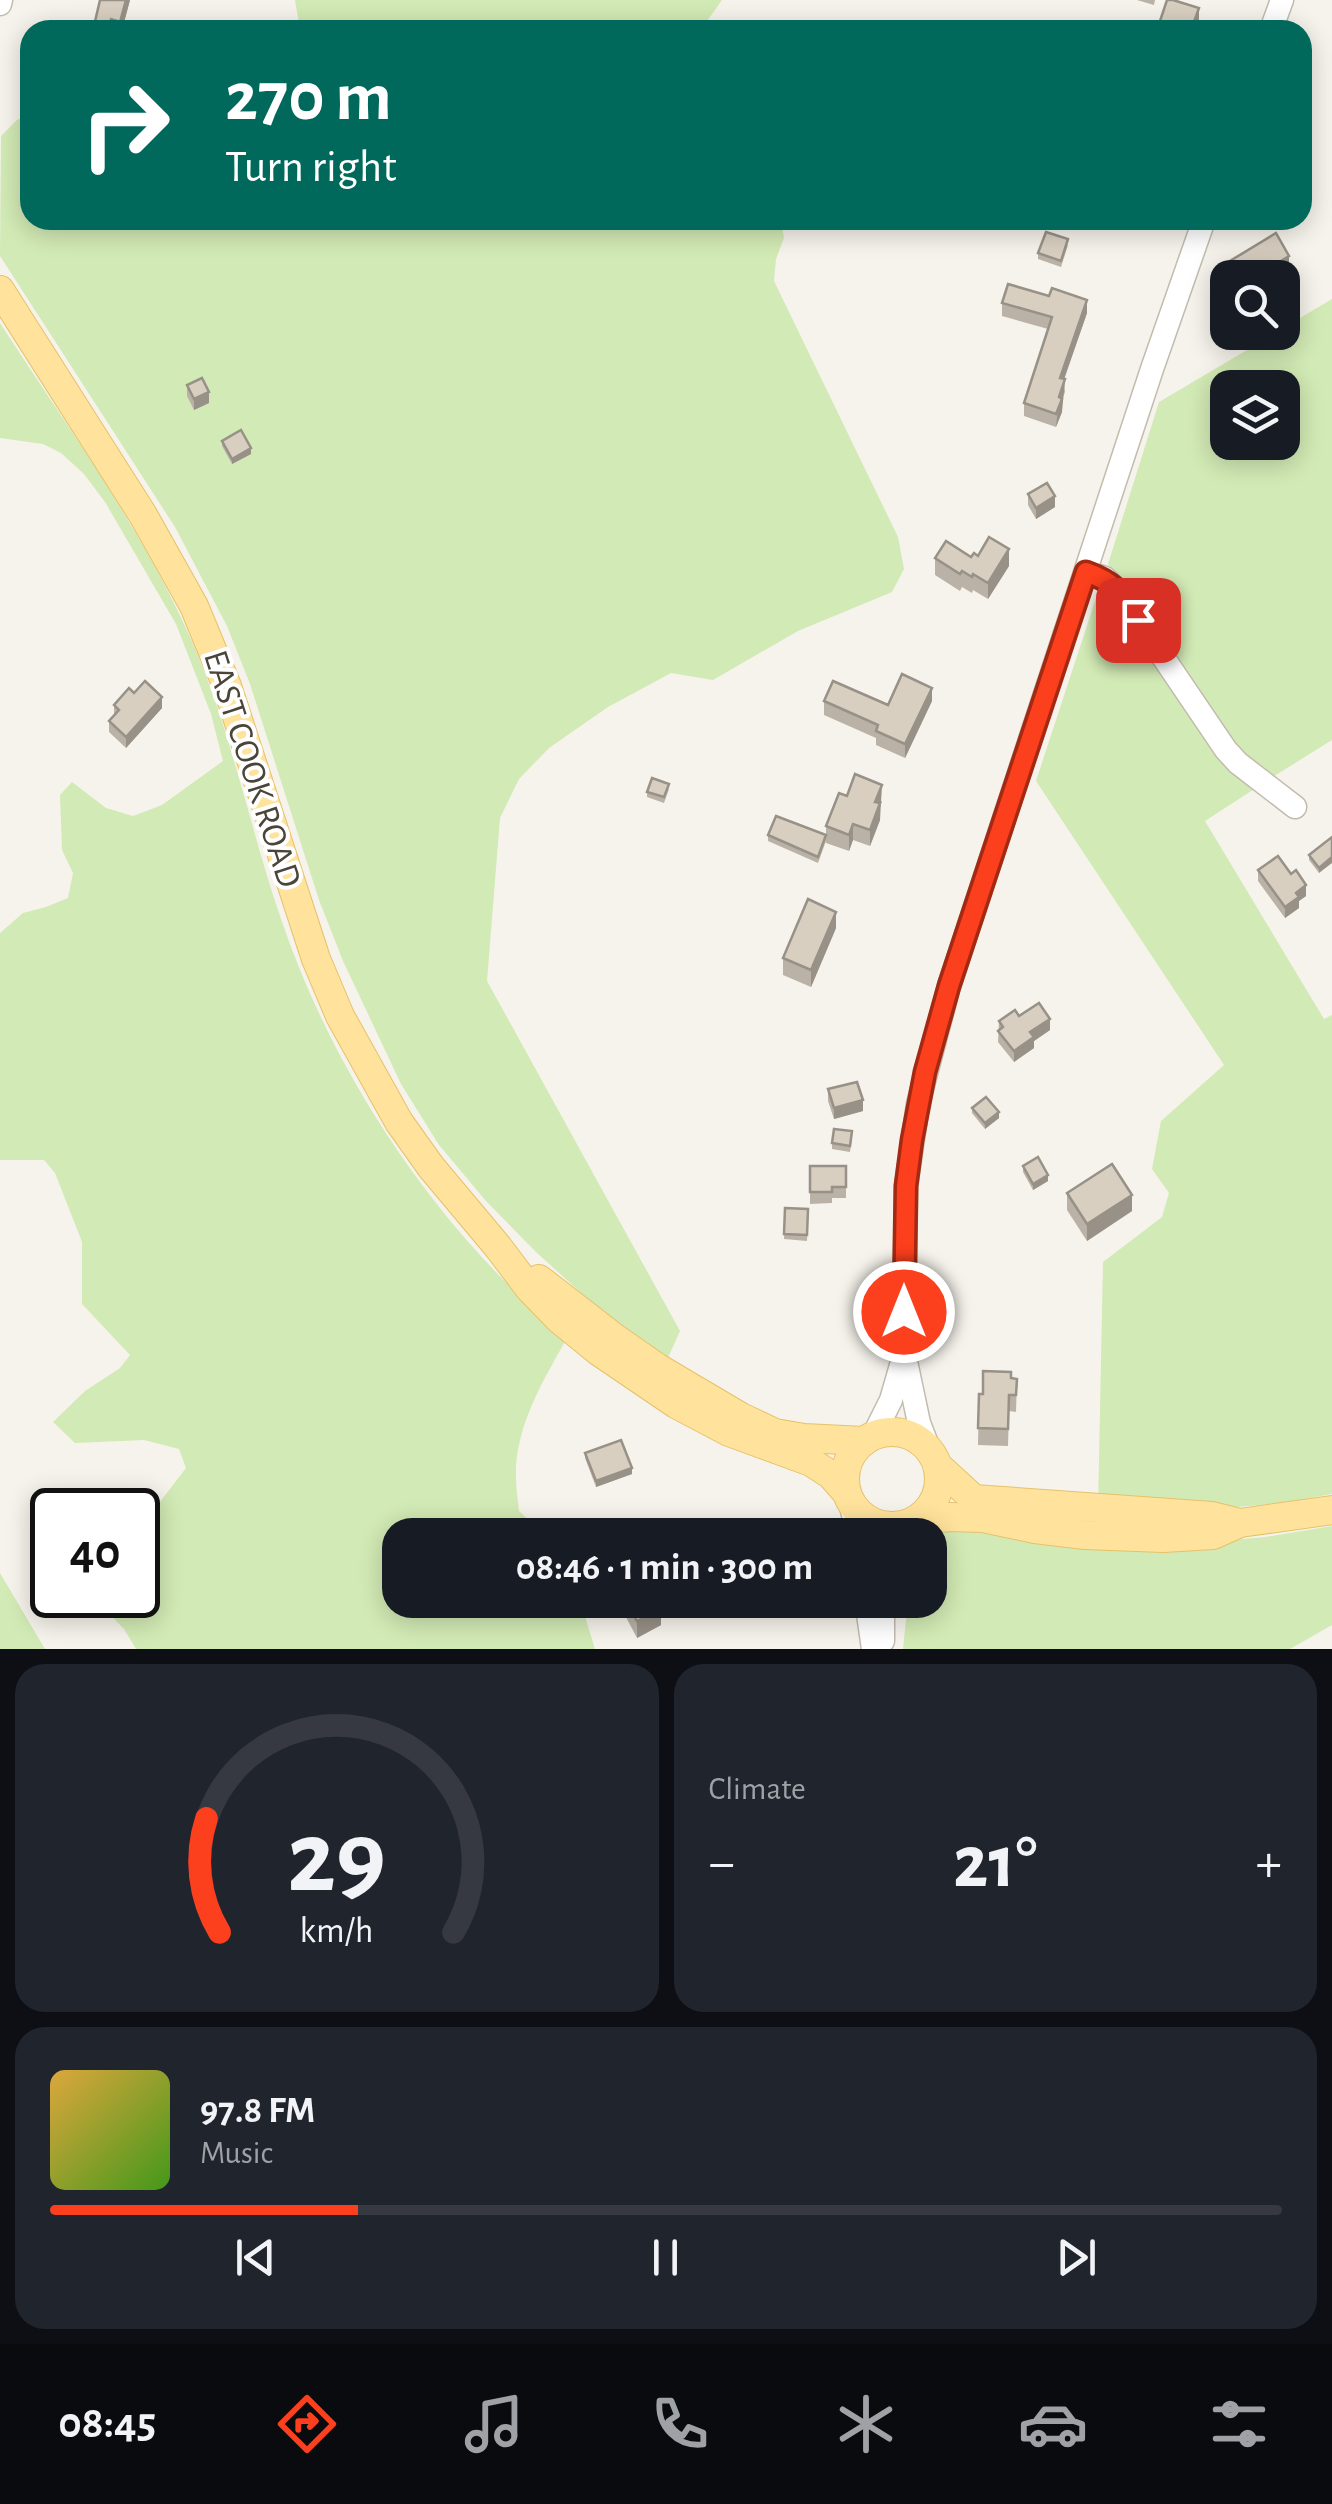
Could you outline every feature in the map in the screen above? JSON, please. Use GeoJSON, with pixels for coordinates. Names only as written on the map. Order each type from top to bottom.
{"type":"FeatureCollection","features":[{"type":"Feature","properties":{"kind":"main road","name":"EAST COOK ROAD"},"geometry":{"type":"LineString","coordinates":[[0,290],[143,516],[194,606],[228,686],[299,911],[340,1016],[399,1122],[528,1288],[560,1320],[676,1404],[729,1432],[811,1462],[830,1475],[848,1497]]}},
{"type":"Feature","properties":{"kind":"main road","name":"EAST COOK ROAD"},"geometry":{"type":"LineString","coordinates":[[498,1247],[629,1348],[741,1417],[775,1433],[804,1438],[868,1438]]}},
{"type":"Feature","properties":{"kind":"main road"},"geometry":{"type":"LineString","coordinates":[[865,1518],[848,1497],[844,1478],[847,1464],[854,1450],[868,1438],[888,1432],[917,1439],[974,1499],[1212,1516],[1240,1523]]}},
{"type":"Feature","properties":{"kind":"main road"},"geometry":{"type":"LineString","coordinates":[[919,1518],[937,1496],[940,1481],[933,1457]]}},
{"type":"Feature","properties":{"kind":"main road"},"geometry":{"type":"LineString","coordinates":[[945,1518],[983,1518],[1085,1535],[1163,1538],[1213,1535],[1240,1523],[1332,1510]]}},
{"type":"Feature","properties":{"kind":"street"},"geometry":{"type":"LineString","coordinates":[[933,1457],[919,1423],[904,1352],[906,1186],[921,1088],[949,986],[1201,230]]}},
{"type":"Feature","properties":{"kind":"street"},"geometry":{"type":"LineString","coordinates":[[1086,572],[1105,578],[1119,592],[1226,750],[1294,806]]}},
{"type":"Feature","properties":{"kind":"street"},"geometry":{"type":"LineString","coordinates":[[868,1438],[891,1400],[904,1352]]}},
{"type":"Feature","properties":{"kind":"street"},"geometry":{"type":"LineString","coordinates":[[848,1497],[854,1518]]}},
{"type":"Feature","properties":{"kind":"street"},"geometry":{"type":"LineString","coordinates":[[869,1618],[873,1649]]}},
{"type":"Feature","properties":{"kind":"street"},"geometry":{"type":"LineString","coordinates":[[882,1649],[883,1618]]}},
{"type":"Feature","properties":{"kind":"green space"},"geometry":{"type":"Polygon","coordinates":[[[295,0],[722,0],[708,20],[298,20],[295,0]]]}},
{"type":"Feature","properties":{"kind":"green space"},"geometry":{"type":"Polygon","coordinates":[[[20,119],[20,230],[783,230],[774,281],[898,537],[904,569],[892,592],[798,631],[713,680],[671,673],[608,707],[549,748],[519,779],[500,818],[487,981],[680,1331],[667,1360],[591,1302],[486,1201],[439,1145],[401,1084],[319,900],[250,684],[227,626],[175,527],[0,256],[1,136],[20,119]]]}},
{"type":"Feature","properties":{"kind":"green space"},"geometry":{"type":"Polygon","coordinates":[[[1332,299],[1332,740],[1271,778],[1229,743],[1108,564],[1159,402],[1210,372],[1210,460],[1300,460],[1300,370],[1213,370],[1247,350],[1300,350],[1300,318],[1332,299]]]}},
{"type":"Feature","properties":{"kind":"green space"},"geometry":{"type":"Polygon","coordinates":[[[0,323],[104,481],[174,603],[219,713],[270,885],[303,978],[361,1093],[434,1201],[520,1296],[567,1338],[532,1406],[520,1442],[516,1483],[519,1511],[527,1518],[382,1518],[382,1618],[586,1618],[595,1649],[136,1649],[113,1618],[160,1618],[160,1502],[186,1468],[179,1449],[144,1440],[75,1443],[53,1422],[85,1391],[120,1368],[130,1355],[82,1304],[82,1242],[55,1173],[44,1160],[0,1160],[0,933],[23,913],[68,898],[73,873],[62,850],[60,795],[72,782],[106,808],[133,816],[162,805],[223,761],[211,714],[176,624],[105,502],[84,474],[61,453],[43,444],[0,438],[0,323]]]}},
{"type":"Feature","properties":{"kind":"green space"},"geometry":{"type":"Polygon","coordinates":[[[1106,589],[1259,786],[1205,821],[1324,1019],[1332,1015],[1332,1494],[1216,1509],[1098,1510],[1103,1262],[1162,1217],[1169,1193],[1152,1169],[1161,1121],[1224,1065],[1036,781],[1098,592],[1106,589]]]}},
{"type":"Feature","properties":{"kind":"green space"},"geometry":{"type":"Polygon","coordinates":[[[1332,1526],[1332,1625],[1290,1649],[903,1649],[906,1618],[947,1618],[947,1529],[1198,1543],[1332,1526]]]}},
{"type":"Feature","properties":{"kind":"green space"},"geometry":{"type":"Polygon","coordinates":[[[0,1573],[45,1649],[0,1649],[0,1573]]]}},
{"type":"Feature","properties":{"kind":"building"},"geometry":{"type":"Polygon","coordinates":[[[100,0],[126,0],[121,20],[95,20],[100,0]]]}},
{"type":"Feature","properties":{"kind":"building"},"geometry":{"type":"Polygon","coordinates":[[[1167,0],[1199,8],[1195,20],[1160,20],[1167,0]]]}},
{"type":"Feature","properties":{"kind":"building"},"geometry":{"type":"Polygon","coordinates":[[[1046,232],[1068,239],[1061,261],[1038,253],[1046,232]]]}},
{"type":"Feature","properties":{"kind":"building"},"geometry":{"type":"Polygon","coordinates":[[[1276,233],[1289,256],[1283,260],[1232,260],[1276,233]]]}},
{"type":"Feature","properties":{"kind":"building"},"geometry":{"type":"Polygon","coordinates":[[[1008,284],[1049,296],[1052,288],[1087,300],[1060,378],[1065,379],[1056,414],[1024,403],[1052,317],[1002,303],[1008,284]]]}},
{"type":"Feature","properties":{"kind":"building"},"geometry":{"type":"Polygon","coordinates":[[[202,378],[209,392],[194,399],[187,385],[202,378]]]}},
{"type":"Feature","properties":{"kind":"building"},"geometry":{"type":"Polygon","coordinates":[[[241,430],[251,448],[232,459],[222,441],[241,430]]]}},
{"type":"Feature","properties":{"kind":"building"},"geometry":{"type":"Polygon","coordinates":[[[1047,483],[1055,496],[1036,508],[1028,494],[1047,483]]]}},
{"type":"Feature","properties":{"kind":"building"},"geometry":{"type":"Polygon","coordinates":[[[989,537],[1009,549],[988,583],[973,574],[960,574],[935,558],[946,541],[971,557],[974,553],[978,556],[989,537]]]}},
{"type":"Feature","properties":{"kind":"building"},"geometry":{"type":"Polygon","coordinates":[[[902,674],[932,688],[905,744],[876,731],[878,725],[824,701],[833,681],[888,705],[902,674]]]}},
{"type":"Feature","properties":{"kind":"building"},"geometry":{"type":"Polygon","coordinates":[[[145,681],[162,697],[126,737],[109,721],[119,710],[114,705],[129,688],[134,693],[145,681]]]}},
{"type":"Feature","properties":{"kind":"building"},"geometry":{"type":"Polygon","coordinates":[[[855,774],[882,785],[870,830],[853,824],[849,835],[826,826],[839,793],[847,796],[855,774]]]}},
{"type":"Feature","properties":{"kind":"building"},"geometry":{"type":"Polygon","coordinates":[[[652,778],[669,784],[664,797],[647,792],[652,778]]]}},
{"type":"Feature","properties":{"kind":"building"},"geometry":{"type":"Polygon","coordinates":[[[776,816],[826,835],[818,857],[768,835],[776,816]]]}},
{"type":"Feature","properties":{"kind":"building"},"geometry":{"type":"Polygon","coordinates":[[[1332,837],[1332,857],[1319,868],[1309,855],[1332,837]]]}},
{"type":"Feature","properties":{"kind":"building"},"geometry":{"type":"Polygon","coordinates":[[[1278,856],[1291,874],[1296,870],[1306,885],[1296,893],[1299,897],[1285,907],[1258,870],[1278,856]]]}},
{"type":"Feature","properties":{"kind":"building"},"geometry":{"type":"Polygon","coordinates":[[[808,899],[836,912],[811,970],[783,958],[808,899]]]}},
{"type":"Feature","properties":{"kind":"building"},"geometry":{"type":"Polygon","coordinates":[[[1039,1003],[1050,1019],[1030,1032],[1034,1037],[1014,1051],[998,1031],[1003,1027],[999,1021],[1015,1010],[1019,1016],[1039,1003]]]}},
{"type":"Feature","properties":{"kind":"building"},"geometry":{"type":"Polygon","coordinates":[[[857,1082],[863,1100],[834,1108],[828,1089],[857,1082]]]}},
{"type":"Feature","properties":{"kind":"building"},"geometry":{"type":"Polygon","coordinates":[[[986,1097],[999,1112],[985,1123],[972,1108],[986,1097]]]}},
{"type":"Feature","properties":{"kind":"building"},"geometry":{"type":"Polygon","coordinates":[[[834,1129],[852,1131],[850,1146],[832,1143],[834,1129]]]}},
{"type":"Feature","properties":{"kind":"building"},"geometry":{"type":"Polygon","coordinates":[[[1038,1157],[1048,1175],[1033,1184],[1023,1166],[1038,1157]]]}},
{"type":"Feature","properties":{"kind":"building"},"geometry":{"type":"Polygon","coordinates":[[[1112,1164],[1132,1195],[1087,1224],[1067,1193],[1112,1164]]]}},
{"type":"Feature","properties":{"kind":"building"},"geometry":{"type":"Polygon","coordinates":[[[810,1166],[846,1166],[846,1187],[832,1187],[832,1192],[810,1192],[810,1166]]]}},
{"type":"Feature","properties":{"kind":"building"},"geometry":{"type":"Polygon","coordinates":[[[785,1208],[808,1209],[807,1235],[784,1234],[785,1208]]]}},
{"type":"Feature","properties":{"kind":"building"},"geometry":{"type":"Polygon","coordinates":[[[983,1371],[1011,1372],[1011,1378],[1017,1379],[1016,1395],[1009,1395],[1008,1429],[978,1428],[983,1371]]]}},
{"type":"Feature","properties":{"kind":"building"},"geometry":{"type":"Polygon","coordinates":[[[621,1440],[632,1468],[596,1481],[585,1453],[621,1440]]]}},
{"type":"Feature","properties":{"kind":"route"},"geometry":{"type":"LineString","coordinates":[[904,1312],[906,1186],[925,1072],[949,986],[1086,572],[1112,584],[1138,620]]}}]}
